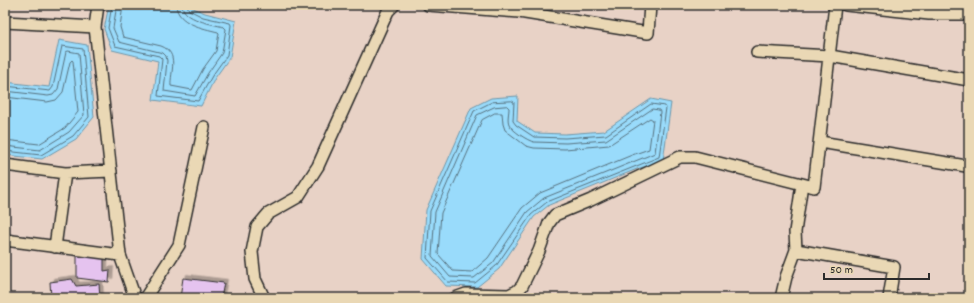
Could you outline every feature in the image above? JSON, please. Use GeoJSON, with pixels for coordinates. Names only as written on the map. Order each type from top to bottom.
{"type":"FeatureCollection","features":[{"type":"Feature","properties":{"kind":"street"},"geometry":{"type":"LineString","coordinates":[[98,5],[95,26],[120,255],[135,298]]}},
{"type":"Feature","properties":{"kind":"street"},"geometry":{"type":"LineString","coordinates":[[264,298],[254,280],[252,252],[257,227],[268,214],[298,197],[318,166],[388,11],[394,5]]}},
{"type":"Feature","properties":{"kind":"street"},"geometry":{"type":"LineString","coordinates":[[428,5],[519,12],[648,33],[650,5]]}},
{"type":"Feature","properties":{"kind":"street"},"geometry":{"type":"LineString","coordinates":[[455,298],[466,294],[510,295],[517,291],[522,286],[539,251],[549,224],[555,215],[591,200],[680,157],[695,157],[814,187],[835,5]]}},
{"type":"Feature","properties":{"kind":"street"},"geometry":{"type":"LineString","coordinates":[[846,5],[929,14],[969,14]]}},
{"type":"Feature","properties":{"kind":"street"},"geometry":{"type":"LineString","coordinates":[[5,22],[95,26]]}},
{"type":"Feature","properties":{"kind":"street"},"geometry":{"type":"LineString","coordinates":[[757,52],[830,56],[969,80]]}},
{"type":"Feature","properties":{"kind":"street"},"geometry":{"type":"LineString","coordinates":[[146,298],[179,245],[204,127]]}},
{"type":"Feature","properties":{"kind":"street"},"geometry":{"type":"LineString","coordinates":[[820,142],[966,166]]}},
{"type":"Feature","properties":{"kind":"street"},"geometry":{"type":"LineString","coordinates":[[5,166],[65,173],[111,171]]}},
{"type":"Feature","properties":{"kind":"street"},"geometry":{"type":"LineString","coordinates":[[55,247],[65,173]]}},
{"type":"Feature","properties":{"kind":"street"},"geometry":{"type":"LineString","coordinates":[[781,298],[786,277],[796,250],[795,232],[802,184]]}},
{"type":"Feature","properties":{"kind":"street"},"geometry":{"type":"LineString","coordinates":[[5,240],[120,255]]}},
{"type":"Feature","properties":{"kind":"street"},"geometry":{"type":"LineString","coordinates":[[796,250],[894,267],[889,298]]}},
{"type":"Feature","properties":{"kind":"water"},"geometry":{"type":"Polygon","coordinates":[[[109,5],[191,5],[191,7],[205,13],[236,21],[230,57],[215,78],[201,106],[153,100],[158,61],[112,50],[104,29],[109,5]]]}},
{"type":"Feature","properties":{"kind":"water"},"geometry":{"type":"Polygon","coordinates":[[[59,40],[87,45],[94,117],[76,139],[42,159],[5,155],[5,82],[49,87],[59,40]]]}},
{"type":"Feature","properties":{"kind":"water"},"geometry":{"type":"Polygon","coordinates":[[[518,96],[517,121],[535,133],[565,134],[604,131],[651,99],[671,103],[663,161],[637,169],[549,205],[534,217],[499,269],[477,287],[446,286],[423,259],[426,210],[471,108],[491,98],[518,96]]]}},
{"type":"Feature","properties":{"kind":"building"},"geometry":{"type":"Polygon","coordinates":[[[77,255],[104,256],[104,271],[110,270],[109,282],[77,278],[77,255]]]}},
{"type":"Feature","properties":{"kind":"building"},"geometry":{"type":"Polygon","coordinates":[[[183,278],[224,283],[221,298],[180,298],[183,278]]]}},
{"type":"Feature","properties":{"kind":"building"},"geometry":{"type":"Polygon","coordinates":[[[72,279],[76,286],[99,284],[100,298],[51,298],[50,282],[72,279]]]}}]}
